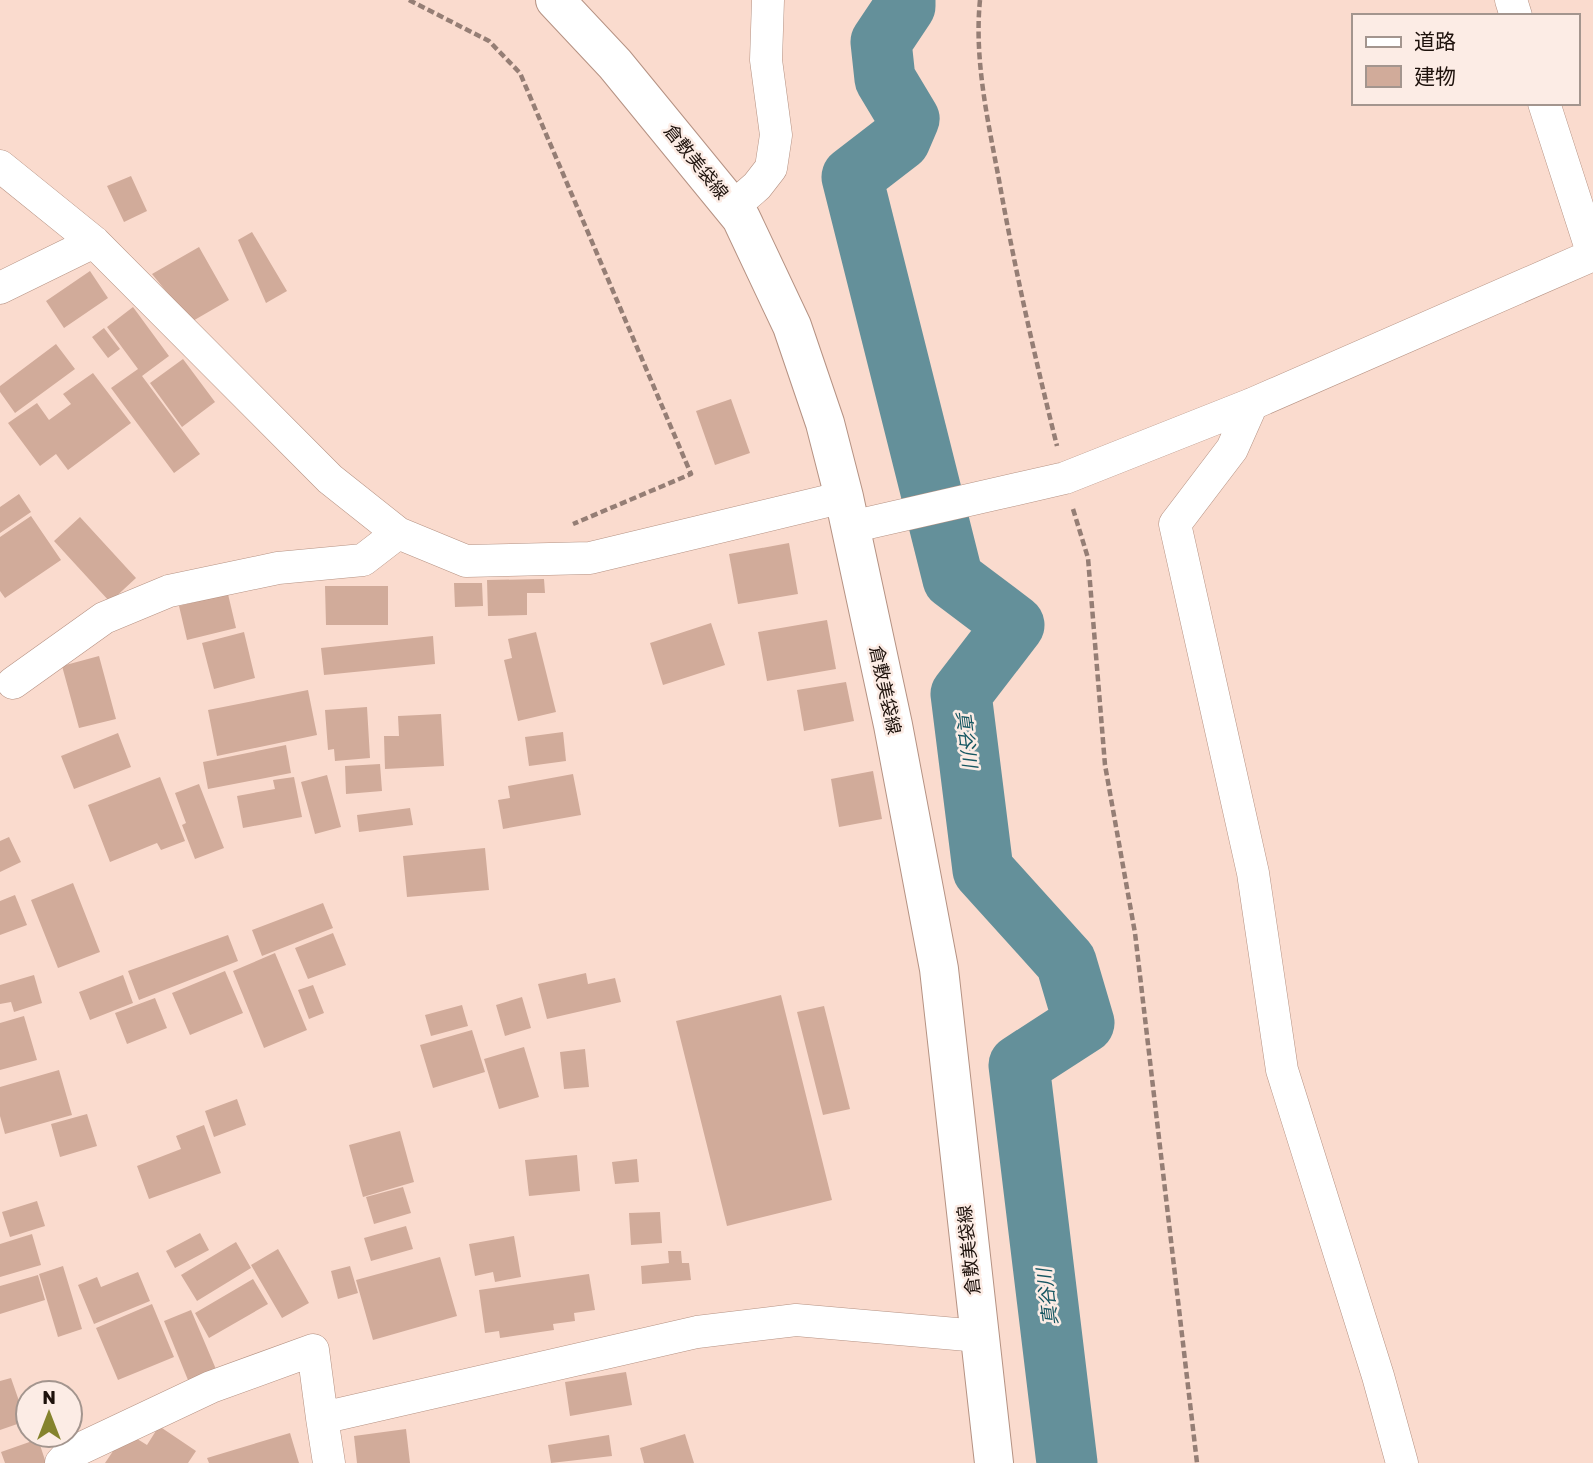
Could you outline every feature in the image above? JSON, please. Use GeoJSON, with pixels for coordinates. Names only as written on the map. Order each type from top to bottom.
{"type":"FeatureCollection","features":[{"type":"Feature","properties":{"kind":"main road","name":"倉敷美袋線"},"geometry":{"type":"LineString","coordinates":[[555,0],[615,64],[741,218],[792,326],[825,423],[893,725],[939,969],[994,1463]]}},
{"type":"Feature","properties":{"kind":"street"},"geometry":{"type":"LineString","coordinates":[[733,207],[757,186],[771,168],[776,135],[765,60],[768,0]]}},
{"type":"Feature","properties":{"kind":"street"},"geometry":{"type":"LineString","coordinates":[[0,166],[94,242],[330,479],[398,533],[466,561],[590,558],[847,512],[893,517],[1056,480],[1252,404],[1593,254],[1545,105]]}},
{"type":"Feature","properties":{"kind":"street"},"geometry":{"type":"LineString","coordinates":[[0,288],[94,242]]}},
{"type":"Feature","properties":{"kind":"street"},"geometry":{"type":"LineString","coordinates":[[1252,404],[1232,449],[1175,524],[1253,873],[1282,1070],[1374,1363],[1402,1463]]}},
{"type":"Feature","properties":{"kind":"street"},"geometry":{"type":"LineString","coordinates":[[13,683],[104,618],[169,591],[278,568],[363,560],[398,533]]}},
{"type":"Feature","properties":{"kind":"street"},"geometry":{"type":"LineString","coordinates":[[322,1418],[710,1330],[796,1320],[979,1336]]}},
{"type":"Feature","properties":{"kind":"street"},"geometry":{"type":"LineString","coordinates":[[61,1463],[69,1454],[211,1387],[313,1350],[329,1463]]}},
{"type":"Feature","properties":{"kind":"path"},"geometry":{"type":"LineString","coordinates":[[409,0],[489,41],[520,73],[691,474],[572,524]]}},
{"type":"Feature","properties":{"kind":"path"},"geometry":{"type":"LineString","coordinates":[[980,0],[980,67],[1022,307],[1056,480],[1088,558],[1105,765],[1135,933],[1197,1463]]}},
{"type":"Feature","properties":{"kind":"building"},"geometry":{"type":"Polygon","coordinates":[[[131,176],[147,211],[124,222],[107,186],[131,176]]]}},
{"type":"Feature","properties":{"kind":"building"},"geometry":{"type":"Polygon","coordinates":[[[252,232],[287,291],[266,303],[238,240],[252,232]]]}},
{"type":"Feature","properties":{"kind":"building"},"geometry":{"type":"Polygon","coordinates":[[[199,247],[229,300],[191,322],[152,274],[199,247]]]}},
{"type":"Feature","properties":{"kind":"building"},"geometry":{"type":"Polygon","coordinates":[[[90,271],[108,298],[64,328],[46,301],[90,271]]]}},
{"type":"Feature","properties":{"kind":"building"},"geometry":{"type":"Polygon","coordinates":[[[133,307],[169,356],[142,376],[200,454],[174,473],[111,388],[138,369],[107,327],[133,307]]]}},
{"type":"Feature","properties":{"kind":"building"},"geometry":{"type":"Polygon","coordinates":[[[104,328],[120,349],[108,358],[92,337],[104,328]]]}},
{"type":"Feature","properties":{"kind":"building"},"geometry":{"type":"Polygon","coordinates":[[[56,344],[75,369],[15,413],[0,392],[0,386],[56,344]]]}},
{"type":"Feature","properties":{"kind":"building"},"geometry":{"type":"Polygon","coordinates":[[[183,359],[215,402],[182,427],[150,383],[183,359]]]}},
{"type":"Feature","properties":{"kind":"building"},"geometry":{"type":"Polygon","coordinates":[[[93,373],[131,423],[68,470],[56,454],[40,466],[8,423],[37,403],[49,420],[71,404],[63,394],[93,373]]]}},
{"type":"Feature","properties":{"kind":"building"},"geometry":{"type":"Polygon","coordinates":[[[731,399],[750,453],[715,465],[696,411],[731,399]]]}},
{"type":"Feature","properties":{"kind":"building"},"geometry":{"type":"Polygon","coordinates":[[[19,494],[31,512],[0,533],[0,507],[19,494]]]}},
{"type":"Feature","properties":{"kind":"building"},"geometry":{"type":"Polygon","coordinates":[[[31,516],[61,560],[5,598],[0,591],[0,537],[31,516]]]}},
{"type":"Feature","properties":{"kind":"building"},"geometry":{"type":"Polygon","coordinates":[[[80,517],[136,578],[110,602],[54,541],[80,517]]]}},
{"type":"Feature","properties":{"kind":"building"},"geometry":{"type":"Polygon","coordinates":[[[789,543],[798,594],[738,604],[729,554],[789,543]]]}},
{"type":"Feature","properties":{"kind":"building"},"geometry":{"type":"Polygon","coordinates":[[[544,579],[545,593],[527,593],[527,615],[488,616],[487,580],[544,579]]]}},
{"type":"Feature","properties":{"kind":"building"},"geometry":{"type":"Polygon","coordinates":[[[454,583],[482,583],[483,606],[455,607],[454,583]]]}},
{"type":"Feature","properties":{"kind":"building"},"geometry":{"type":"Polygon","coordinates":[[[325,586],[388,586],[388,625],[326,625],[325,586]]]}},
{"type":"Feature","properties":{"kind":"building"},"geometry":{"type":"Polygon","coordinates":[[[228,594],[236,628],[187,640],[179,606],[228,594]]]}},
{"type":"Feature","properties":{"kind":"building"},"geometry":{"type":"Polygon","coordinates":[[[827,620],[836,669],[767,681],[758,632],[827,620]]]}},
{"type":"Feature","properties":{"kind":"building"},"geometry":{"type":"Polygon","coordinates":[[[711,623],[725,665],[663,685],[650,643],[711,623]]]}},
{"type":"Feature","properties":{"kind":"building"},"geometry":{"type":"Polygon","coordinates":[[[244,632],[255,678],[214,689],[202,643],[244,632]]]}},
{"type":"Feature","properties":{"kind":"building"},"geometry":{"type":"Polygon","coordinates":[[[536,632],[556,712],[518,721],[504,660],[512,658],[508,639],[536,632]]]}},
{"type":"Feature","properties":{"kind":"building"},"geometry":{"type":"Polygon","coordinates":[[[433,636],[435,664],[324,675],[321,648],[433,636]]]}},
{"type":"Feature","properties":{"kind":"building"},"geometry":{"type":"Polygon","coordinates":[[[99,656],[116,719],[79,728],[62,666],[99,656]]]}},
{"type":"Feature","properties":{"kind":"building"},"geometry":{"type":"Polygon","coordinates":[[[846,682],[854,721],[804,731],[797,690],[846,682]]]}},
{"type":"Feature","properties":{"kind":"building"},"geometry":{"type":"Polygon","coordinates":[[[308,690],[317,735],[217,756],[208,710],[308,690]]]}},
{"type":"Feature","properties":{"kind":"building"},"geometry":{"type":"Polygon","coordinates":[[[367,707],[370,758],[335,761],[334,749],[328,750],[325,710],[367,707]]]}},
{"type":"Feature","properties":{"kind":"building"},"geometry":{"type":"Polygon","coordinates":[[[441,714],[444,766],[385,769],[384,736],[399,736],[398,716],[441,714]]]}},
{"type":"Feature","properties":{"kind":"building"},"geometry":{"type":"Polygon","coordinates":[[[563,732],[566,761],[529,766],[525,737],[563,732]]]}},
{"type":"Feature","properties":{"kind":"building"},"geometry":{"type":"Polygon","coordinates":[[[118,733],[131,767],[74,789],[61,756],[118,733]]]}},
{"type":"Feature","properties":{"kind":"building"},"geometry":{"type":"Polygon","coordinates":[[[286,745],[291,773],[208,789],[203,762],[286,745]]]}},
{"type":"Feature","properties":{"kind":"building"},"geometry":{"type":"Polygon","coordinates":[[[380,764],[382,791],[346,794],[345,766],[380,764]]]}},
{"type":"Feature","properties":{"kind":"building"},"geometry":{"type":"Polygon","coordinates":[[[873,771],[882,819],[839,827],[831,779],[873,771]]]}},
{"type":"Feature","properties":{"kind":"building"},"geometry":{"type":"Polygon","coordinates":[[[573,774],[581,815],[503,829],[498,800],[510,798],[508,786],[573,774]]]}},
{"type":"Feature","properties":{"kind":"building"},"geometry":{"type":"Polygon","coordinates":[[[327,775],[341,827],[315,834],[301,782],[327,775]]]}},
{"type":"Feature","properties":{"kind":"building"},"geometry":{"type":"Polygon","coordinates":[[[160,777],[185,841],[161,850],[157,843],[110,862],[88,805],[160,777]]]}},
{"type":"Feature","properties":{"kind":"building"},"geometry":{"type":"Polygon","coordinates":[[[294,777],[302,817],[243,828],[237,796],[275,789],[273,780],[294,777]]]}},
{"type":"Feature","properties":{"kind":"building"},"geometry":{"type":"Polygon","coordinates":[[[199,784],[224,848],[195,859],[182,825],[186,823],[175,793],[199,784]]]}},
{"type":"Feature","properties":{"kind":"building"},"geometry":{"type":"Polygon","coordinates":[[[410,808],[413,825],[359,832],[357,815],[410,808]]]}},
{"type":"Feature","properties":{"kind":"building"},"geometry":{"type":"Polygon","coordinates":[[[9,837],[21,862],[0,872],[0,841],[9,837]]]}},
{"type":"Feature","properties":{"kind":"building"},"geometry":{"type":"Polygon","coordinates":[[[485,848],[489,890],[407,897],[403,856],[485,848]]]}},
{"type":"Feature","properties":{"kind":"building"},"geometry":{"type":"Polygon","coordinates":[[[73,883],[100,952],[58,968],[31,900],[73,883]]]}},
{"type":"Feature","properties":{"kind":"building"},"geometry":{"type":"Polygon","coordinates":[[[15,895],[27,925],[0,935],[0,901],[15,895]]]}},
{"type":"Feature","properties":{"kind":"building"},"geometry":{"type":"Polygon","coordinates":[[[323,903],[333,928],[262,956],[252,930],[323,903]]]}},
{"type":"Feature","properties":{"kind":"building"},"geometry":{"type":"Polygon","coordinates":[[[333,933],[346,965],[308,979],[295,948],[333,933]]]}},
{"type":"Feature","properties":{"kind":"building"},"geometry":{"type":"Polygon","coordinates":[[[228,935],[238,961],[139,1000],[128,971],[228,935]]]}},
{"type":"Feature","properties":{"kind":"building"},"geometry":{"type":"Polygon","coordinates":[[[275,953],[307,1030],[264,1048],[233,971],[275,953]]]}},
{"type":"Feature","properties":{"kind":"building"},"geometry":{"type":"Polygon","coordinates":[[[225,971],[243,1013],[190,1035],[172,993],[225,971]]]}},
{"type":"Feature","properties":{"kind":"building"},"geometry":{"type":"Polygon","coordinates":[[[586,973],[588,984],[615,978],[621,1002],[547,1019],[538,984],[586,973]]]}},
{"type":"Feature","properties":{"kind":"building"},"geometry":{"type":"Polygon","coordinates":[[[34,975],[42,1003],[14,1012],[11,1002],[0,1004],[0,985],[34,975]]]}},
{"type":"Feature","properties":{"kind":"building"},"geometry":{"type":"Polygon","coordinates":[[[123,975],[133,1003],[90,1020],[79,992],[123,975]]]}},
{"type":"Feature","properties":{"kind":"building"},"geometry":{"type":"Polygon","coordinates":[[[313,985],[324,1013],[309,1019],[298,990],[313,985]]]}},
{"type":"Feature","properties":{"kind":"building"},"geometry":{"type":"Polygon","coordinates":[[[781,995],[832,1200],[727,1226],[676,1021],[781,995]]]}},
{"type":"Feature","properties":{"kind":"building"},"geometry":{"type":"Polygon","coordinates":[[[522,997],[531,1028],[505,1036],[496,1005],[522,997]]]}},
{"type":"Feature","properties":{"kind":"building"},"geometry":{"type":"Polygon","coordinates":[[[155,998],[167,1028],[127,1044],[115,1013],[155,998]]]}},
{"type":"Feature","properties":{"kind":"building"},"geometry":{"type":"Polygon","coordinates":[[[462,1005],[468,1026],[431,1036],[425,1015],[462,1005]]]}},
{"type":"Feature","properties":{"kind":"building"},"geometry":{"type":"Polygon","coordinates":[[[824,1006],[850,1109],[823,1115],[797,1012],[824,1006]]]}},
{"type":"Feature","properties":{"kind":"building"},"geometry":{"type":"Polygon","coordinates":[[[24,1016],[37,1060],[0,1070],[0,1023],[24,1016]]]}},
{"type":"Feature","properties":{"kind":"building"},"geometry":{"type":"Polygon","coordinates":[[[472,1030],[485,1072],[433,1088],[420,1045],[472,1030]]]}},
{"type":"Feature","properties":{"kind":"building"},"geometry":{"type":"Polygon","coordinates":[[[524,1047],[539,1097],[499,1109],[484,1059],[524,1047]]]}},
{"type":"Feature","properties":{"kind":"building"},"geometry":{"type":"Polygon","coordinates":[[[585,1049],[589,1087],[564,1089],[560,1052],[585,1049]]]}},
{"type":"Feature","properties":{"kind":"building"},"geometry":{"type":"Polygon","coordinates":[[[59,1070],[72,1115],[5,1134],[0,1116],[0,1087],[59,1070]]]}},
{"type":"Feature","properties":{"kind":"building"},"geometry":{"type":"Polygon","coordinates":[[[237,1099],[246,1125],[214,1137],[205,1111],[237,1099]]]}},
{"type":"Feature","properties":{"kind":"building"},"geometry":{"type":"Polygon","coordinates":[[[87,1114],[97,1146],[60,1157],[51,1124],[87,1114]]]}},
{"type":"Feature","properties":{"kind":"building"},"geometry":{"type":"Polygon","coordinates":[[[204,1125],[221,1173],[149,1199],[137,1166],[181,1149],[176,1136],[204,1125]]]}},
{"type":"Feature","properties":{"kind":"building"},"geometry":{"type":"Polygon","coordinates":[[[400,1131],[414,1182],[363,1197],[349,1145],[400,1131]]]}},
{"type":"Feature","properties":{"kind":"building"},"geometry":{"type":"Polygon","coordinates":[[[577,1155],[580,1191],[529,1196],[525,1160],[577,1155]]]}},
{"type":"Feature","properties":{"kind":"building"},"geometry":{"type":"Polygon","coordinates":[[[637,1159],[639,1182],[615,1184],[612,1162],[637,1159]]]}},
{"type":"Feature","properties":{"kind":"building"},"geometry":{"type":"Polygon","coordinates":[[[403,1187],[411,1213],[374,1224],[366,1197],[403,1187]]]}},
{"type":"Feature","properties":{"kind":"building"},"geometry":{"type":"Polygon","coordinates":[[[37,1201],[45,1226],[10,1237],[2,1212],[37,1201]]]}},
{"type":"Feature","properties":{"kind":"building"},"geometry":{"type":"Polygon","coordinates":[[[660,1212],[662,1243],[631,1245],[629,1213],[660,1212]]]}},
{"type":"Feature","properties":{"kind":"building"},"geometry":{"type":"Polygon","coordinates":[[[406,1226],[413,1249],[371,1261],[364,1238],[406,1226]]]}},
{"type":"Feature","properties":{"kind":"building"},"geometry":{"type":"Polygon","coordinates":[[[200,1233],[209,1250],[175,1268],[166,1251],[200,1233]]]}},
{"type":"Feature","properties":{"kind":"building"},"geometry":{"type":"Polygon","coordinates":[[[32,1234],[41,1265],[0,1277],[0,1244],[32,1234]]]}},
{"type":"Feature","properties":{"kind":"building"},"geometry":{"type":"Polygon","coordinates":[[[514,1236],[521,1277],[495,1282],[493,1272],[475,1276],[469,1244],[514,1236]]]}},
{"type":"Feature","properties":{"kind":"building"},"geometry":{"type":"Polygon","coordinates":[[[236,1242],[251,1268],[197,1301],[181,1275],[236,1242]]]}},
{"type":"Feature","properties":{"kind":"building"},"geometry":{"type":"Polygon","coordinates":[[[278,1249],[309,1303],[282,1318],[251,1265],[278,1249]]]}},
{"type":"Feature","properties":{"kind":"building"},"geometry":{"type":"Polygon","coordinates":[[[668,1251],[681,1251],[682,1263],[689,1263],[691,1280],[642,1284],[641,1266],[669,1263],[668,1251]]]}},
{"type":"Feature","properties":{"kind":"building"},"geometry":{"type":"Polygon","coordinates":[[[440,1257],[457,1316],[373,1340],[356,1280],[440,1257]]]}},
{"type":"Feature","properties":{"kind":"building"},"geometry":{"type":"Polygon","coordinates":[[[63,1266],[82,1329],[58,1337],[39,1274],[63,1266]]]}},
{"type":"Feature","properties":{"kind":"building"},"geometry":{"type":"Polygon","coordinates":[[[350,1266],[358,1293],[338,1299],[331,1271],[350,1266]]]}},
{"type":"Feature","properties":{"kind":"building"},"geometry":{"type":"Polygon","coordinates":[[[138,1272],[150,1301],[94,1324],[78,1285],[97,1277],[101,1287],[138,1272]]]}},
{"type":"Feature","properties":{"kind":"building"},"geometry":{"type":"Polygon","coordinates":[[[589,1274],[595,1310],[574,1313],[575,1321],[553,1324],[554,1330],[500,1338],[499,1331],[485,1333],[479,1290],[589,1274]]]}},
{"type":"Feature","properties":{"kind":"building"},"geometry":{"type":"Polygon","coordinates":[[[38,1275],[45,1300],[0,1314],[0,1286],[38,1275]]]}},
{"type":"Feature","properties":{"kind":"building"},"geometry":{"type":"Polygon","coordinates":[[[253,1279],[268,1304],[209,1338],[195,1313],[253,1279]]]}},
{"type":"Feature","properties":{"kind":"building"},"geometry":{"type":"Polygon","coordinates":[[[152,1304],[174,1357],[118,1380],[96,1328],[152,1304]]]}},
{"type":"Feature","properties":{"kind":"building"},"geometry":{"type":"Polygon","coordinates":[[[191,1310],[218,1374],[190,1385],[164,1321],[191,1310]]]}},
{"type":"Feature","properties":{"kind":"building"},"geometry":{"type":"Polygon","coordinates":[[[626,1372],[632,1405],[570,1416],[565,1382],[626,1372]]]}},
{"type":"Feature","properties":{"kind":"building"},"geometry":{"type":"Polygon","coordinates":[[[11,1378],[14,1387],[14,1425],[0,1430],[0,1381],[11,1378]]]}},
{"type":"Feature","properties":{"kind":"building"},"geometry":{"type":"Polygon","coordinates":[[[159,1426],[196,1451],[188,1463],[105,1463],[126,1432],[147,1445],[159,1426]]]}},
{"type":"Feature","properties":{"kind":"building"},"geometry":{"type":"Polygon","coordinates":[[[406,1429],[410,1463],[357,1463],[354,1436],[406,1429]]]}},
{"type":"Feature","properties":{"kind":"building"},"geometry":{"type":"Polygon","coordinates":[[[290,1433],[299,1463],[209,1463],[207,1458],[290,1433]]]}},
{"type":"Feature","properties":{"kind":"building"},"geometry":{"type":"Polygon","coordinates":[[[685,1434],[694,1463],[644,1463],[640,1448],[685,1434]]]}},
{"type":"Feature","properties":{"kind":"building"},"geometry":{"type":"Polygon","coordinates":[[[609,1435],[612,1456],[551,1463],[548,1445],[609,1435]]]}},
{"type":"Feature","properties":{"kind":"building"},"geometry":{"type":"Polygon","coordinates":[[[14,1447],[41,1449],[46,1463],[5,1463],[1,1452],[14,1447]]]}},
{"type":"Feature","properties":{"kind":"waterway","name":"真谷川"},"geometry":{"type":"LineString","coordinates":[[905,0],[905,6],[881,42],[885,79],[909,119],[900,140],[852,177],[953,579],[1014,625],[961,694],[983,870],[1066,962],[1084,1023],[1019,1065],[1067,1463]]}}]}
